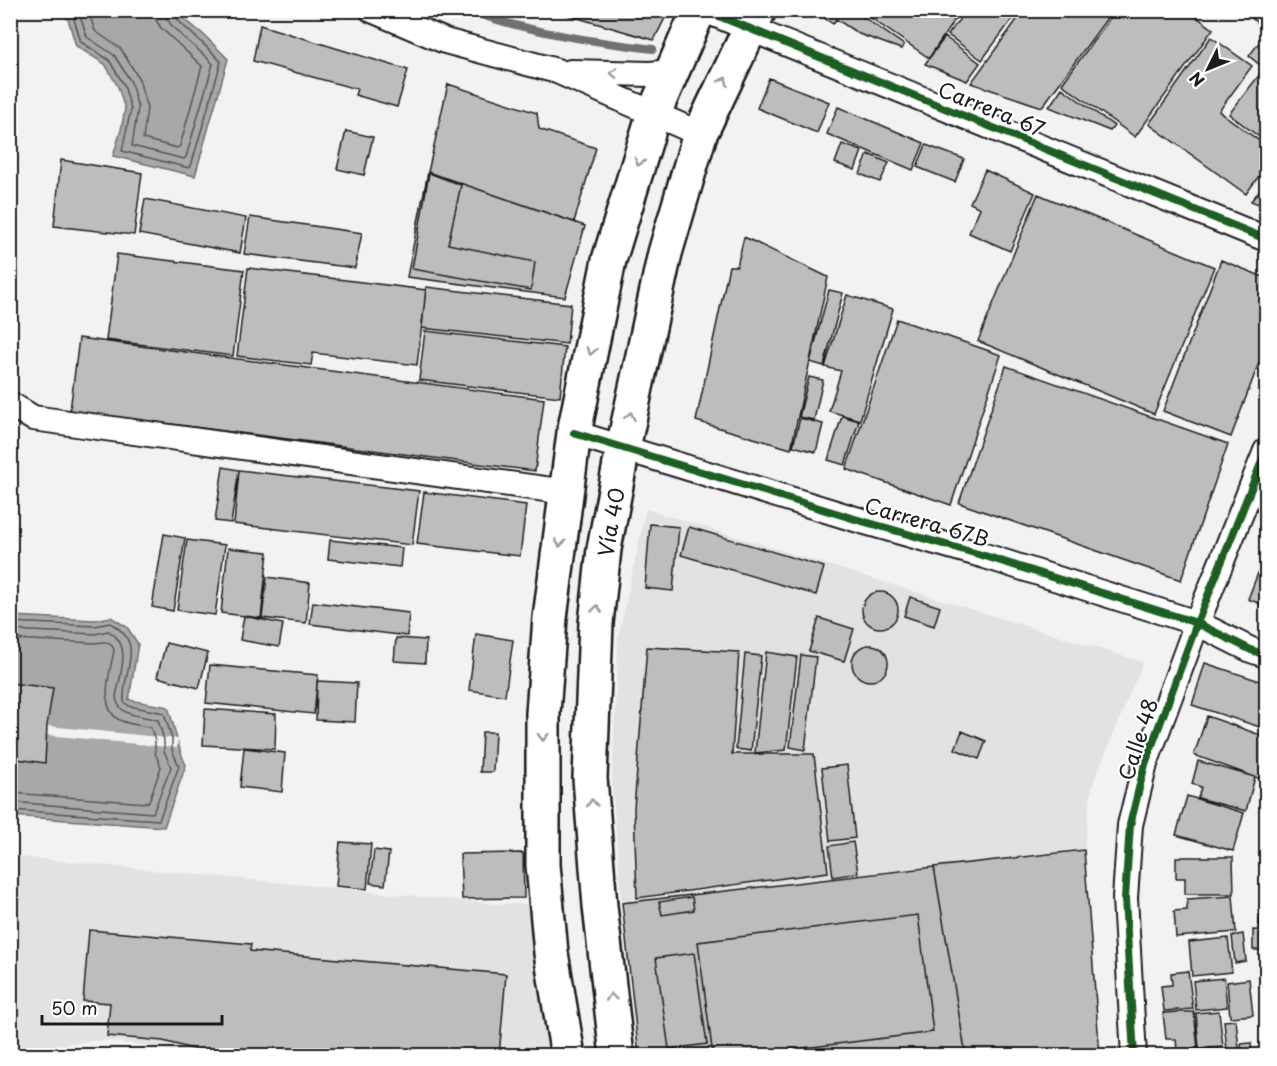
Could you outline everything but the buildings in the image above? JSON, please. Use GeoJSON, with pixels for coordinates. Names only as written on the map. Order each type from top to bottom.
{"type":"FeatureCollection","features":[{"type":"Feature","properties":{"kind":"highway"},"geometry":{"type":"LineString","coordinates":[[568,1056],[551,953],[543,865],[543,713],[550,618],[566,492],[574,433],[609,260],[654,113],[701,10]]}},
{"type":"Feature","properties":{"kind":"highway","name":"Vía 40"},"geometry":{"type":"LineString","coordinates":[[617,1056],[600,906],[590,778],[596,623],[604,549],[665,253],[700,134],[754,20]]}},
{"type":"Feature","properties":{"kind":"street"},"geometry":{"type":"LineString","coordinates":[[372,10],[445,41],[557,71],[700,134]]}},
{"type":"Feature","properties":{"kind":"street","name":"Carrera 67"},"geometry":{"type":"LineString","coordinates":[[701,10],[754,20],[1266,239]]}},
{"type":"Feature","properties":{"kind":"street"},"geometry":{"type":"LineString","coordinates":[[557,71],[650,74],[672,72]]}},
{"type":"Feature","properties":{"kind":"street"},"geometry":{"type":"LineString","coordinates":[[10,404],[33,418],[566,492]]}},
{"type":"Feature","properties":{"kind":"street","name":"Carrera 67B"},"geometry":{"type":"LineString","coordinates":[[574,433],[855,519],[985,556],[1197,624],[1266,655]]}},
{"type":"Feature","properties":{"kind":"street","name":"Calle 48"},"geometry":{"type":"LineString","coordinates":[[1134,1056],[1125,898],[1130,825],[1145,764],[1197,624],[1266,451]]}},
{"type":"Feature","properties":{"kind":"shaded area"},"geometry":{"type":"Polygon","coordinates":[[[646,509],[1143,662],[1092,786],[1084,850],[622,903],[612,785],[618,639],[646,509]]]}},
{"type":"Feature","properties":{"kind":"shaded area"},"geometry":{"type":"Polygon","coordinates":[[[11,856],[496,904],[528,904],[549,1055],[192,1056],[162,1048],[103,1040],[18,1049],[11,1039],[11,856]]]}},
{"type":"Feature","properties":{"kind":"water"},"geometry":{"type":"Polygon","coordinates":[[[58,11],[175,11],[228,59],[195,176],[113,156],[125,109],[118,87],[105,64],[76,46],[68,19],[58,11]]]}},
{"type":"Feature","properties":{"kind":"water"},"geometry":{"type":"Polygon","coordinates":[[[11,616],[95,620],[111,617],[127,627],[138,644],[129,700],[168,707],[186,765],[164,827],[11,816],[11,616]]]}},
{"type":"Feature","properties":{"kind":"pier"},"geometry":{"type":"Polygon","coordinates":[[[11,683],[53,688],[48,726],[178,739],[177,748],[47,735],[45,763],[11,758],[11,683]]]}},
{"type":"Feature","properties":{"kind":"waterway"},"geometry":{"type":"LineString","coordinates":[[467,10],[536,30],[653,49]]}},
{"type":"Feature","properties":{"kind":"cycle path"},"geometry":{"type":"LineString","coordinates":[[704,10],[1266,239]]}},
{"type":"Feature","properties":{"kind":"cycle path"},"geometry":{"type":"LineString","coordinates":[[574,433],[855,519],[985,556],[1197,623],[1266,655]]}},
{"type":"Feature","properties":{"kind":"cycle path"},"geometry":{"type":"LineString","coordinates":[[1134,1056],[1125,898],[1130,825],[1145,764],[1197,623],[1266,451]]}}]}
